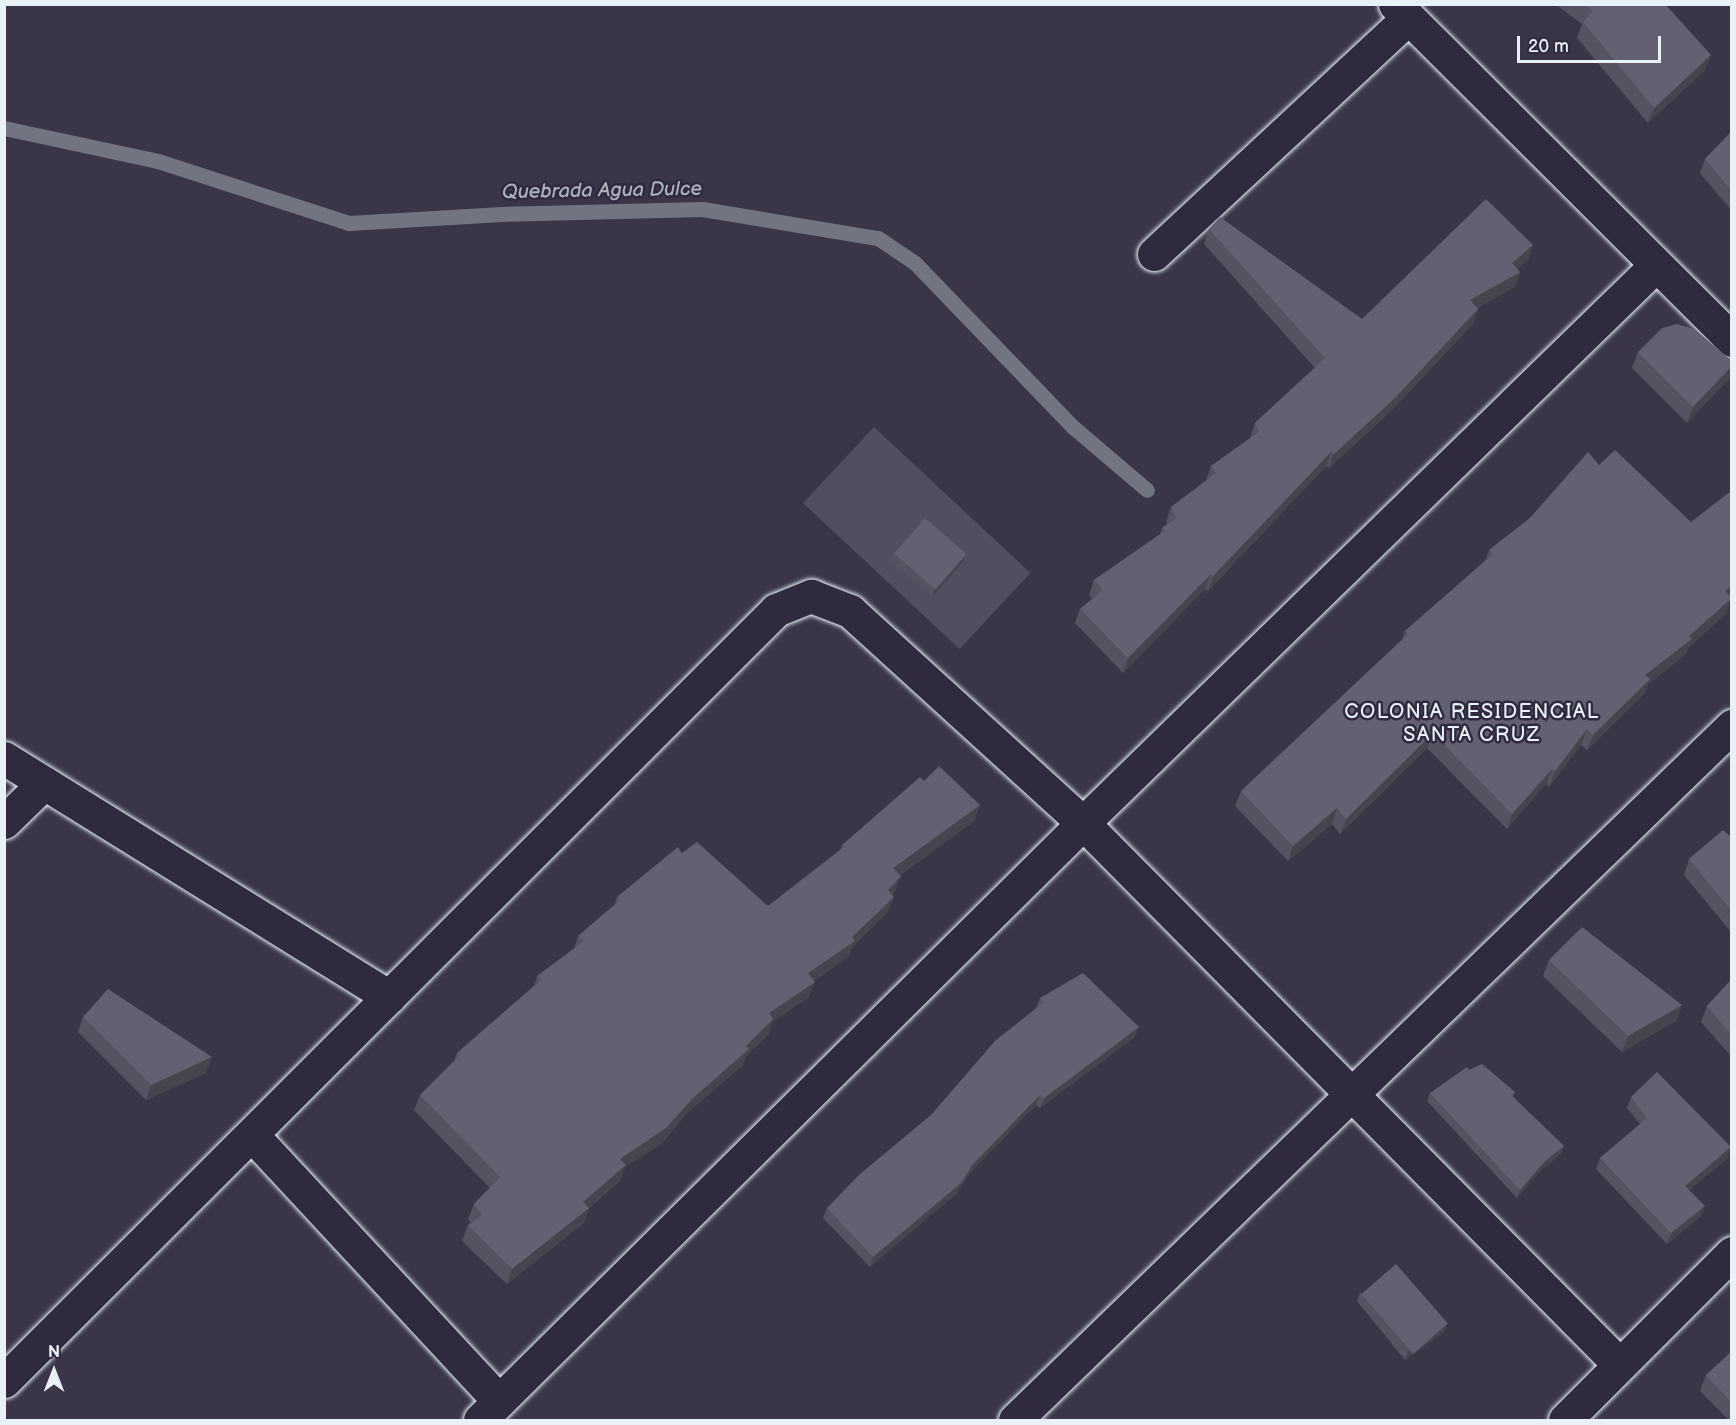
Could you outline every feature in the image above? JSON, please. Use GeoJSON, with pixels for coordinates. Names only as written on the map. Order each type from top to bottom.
{"type":"FeatureCollection","features":[{"type":"Feature","properties":{"kind":"street"},"geometry":{"type":"LineString","coordinates":[[1154,254],[1401,12],[1653,267],[1731,340]]}},
{"type":"Feature","properties":{"kind":"street"},"geometry":{"type":"LineString","coordinates":[[252,1135],[490,1411],[1083,823],[1653,267]]}},
{"type":"Feature","properties":{"kind":"street"},"geometry":{"type":"LineString","coordinates":[[4,1381],[776,610],[811,596],[850,611],[1083,823],[1620,1364]]}},
{"type":"Feature","properties":{"kind":"street"},"geometry":{"type":"LineString","coordinates":[[1015,1420],[1731,726]]}},
{"type":"Feature","properties":{"kind":"street"},"geometry":{"type":"LineString","coordinates":[[4,758],[389,998]]}},
{"type":"Feature","properties":{"kind":"street"},"geometry":{"type":"LineString","coordinates":[[4,822],[44,783]]}},
{"type":"Feature","properties":{"kind":"street"},"geometry":{"type":"LineString","coordinates":[[1565,1420],[1731,1253]]}},
{"type":"Feature","properties":{"kind":"shaded area"},"geometry":{"type":"Polygon","coordinates":[[[874,427],[1031,573],[960,649],[803,503],[874,427]]]}},
{"type":"Feature","properties":{"kind":"building"},"geometry":{"type":"Polygon","coordinates":[[[1583,4],[1665,4],[1711,55],[1654,108],[1583,22],[1593,11],[1583,4]]]}},
{"type":"Feature","properties":{"kind":"building"},"geometry":{"type":"Polygon","coordinates":[[[1731,132],[1731,190],[1705,159],[1731,132]]]}},
{"type":"Feature","properties":{"kind":"building"},"geometry":{"type":"Polygon","coordinates":[[[1486,199],[1533,245],[1512,263],[1520,272],[1470,300],[1478,309],[1396,397],[1334,454],[1332,451],[1213,576],[1211,574],[1128,658],[1080,609],[1103,590],[1094,580],[1165,531],[1162,528],[1176,518],[1171,507],[1216,473],[1211,466],[1259,432],[1255,423],[1325,358],[1209,229],[1220,217],[1362,319],[1486,199]]]}},
{"type":"Feature","properties":{"kind":"building"},"geometry":{"type":"Polygon","coordinates":[[[1677,324],[1694,329],[1731,360],[1731,367],[1693,407],[1638,352],[1662,328],[1677,324]]]}},
{"type":"Feature","properties":{"kind":"building"},"geometry":{"type":"Polygon","coordinates":[[[1615,450],[1691,522],[1731,491],[1731,587],[1725,591],[1731,599],[1689,636],[1692,639],[1645,675],[1650,679],[1593,735],[1587,729],[1555,771],[1552,769],[1512,814],[1433,733],[1346,819],[1337,808],[1293,846],[1241,791],[1408,634],[1405,631],[1493,554],[1489,550],[1530,518],[1588,452],[1599,465],[1615,450]]]}},
{"type":"Feature","properties":{"kind":"building"},"geometry":{"type":"Polygon","coordinates":[[[925,518],[967,554],[936,590],[894,553],[925,518]]]}},
{"type":"Feature","properties":{"kind":"building"},"geometry":{"type":"Polygon","coordinates":[[[939,766],[980,805],[893,868],[901,876],[888,890],[894,897],[852,937],[855,941],[808,973],[815,982],[769,1013],[773,1019],[746,1046],[749,1049],[693,1098],[666,1128],[620,1159],[626,1165],[583,1202],[589,1208],[512,1269],[468,1225],[482,1215],[474,1204],[500,1177],[420,1095],[459,1056],[457,1053],[541,980],[537,976],[584,941],[578,936],[620,900],[617,897],[678,847],[682,853],[697,842],[768,906],[844,847],[842,845],[920,777],[924,781],[939,766]]]}},
{"type":"Feature","properties":{"kind":"building"},"geometry":{"type":"Polygon","coordinates":[[[1723,830],[1731,837],[1731,910],[1689,859],[1723,830]]]}},
{"type":"Feature","properties":{"kind":"building"},"geometry":{"type":"Polygon","coordinates":[[[1582,927],[1682,1005],[1628,1036],[1549,960],[1582,927]]]}},
{"type":"Feature","properties":{"kind":"building"},"geometry":{"type":"Polygon","coordinates":[[[1083,973],[1139,1027],[1044,1098],[1040,1095],[973,1164],[961,1183],[873,1257],[827,1208],[860,1174],[931,1115],[995,1041],[1044,1002],[1040,998],[1083,973]]]}},
{"type":"Feature","properties":{"kind":"building"},"geometry":{"type":"Polygon","coordinates":[[[1731,980],[1731,1034],[1707,1006],[1731,980]]]}},
{"type":"Feature","properties":{"kind":"building"},"geometry":{"type":"Polygon","coordinates":[[[108,989],[212,1057],[151,1085],[83,1017],[108,989]]]}},
{"type":"Feature","properties":{"kind":"building"},"geometry":{"type":"Polygon","coordinates":[[[1482,1064],[1515,1092],[1511,1095],[1564,1146],[1545,1161],[1520,1190],[1430,1093],[1467,1067],[1469,1070],[1482,1064]]]}},
{"type":"Feature","properties":{"kind":"building"},"geometry":{"type":"Polygon","coordinates":[[[1657,1072],[1731,1147],[1685,1186],[1705,1206],[1671,1233],[1600,1158],[1647,1118],[1631,1097],[1657,1072]]]}},
{"type":"Feature","properties":{"kind":"building"},"geometry":{"type":"Polygon","coordinates":[[[1396,1264],[1448,1324],[1413,1354],[1361,1294],[1396,1264]]]}},
{"type":"Feature","properties":{"kind":"building"},"geometry":{"type":"Polygon","coordinates":[[[1731,1352],[1731,1402],[1706,1375],[1731,1352]]]}},
{"type":"Feature","properties":{"kind":"waterway","name":"Quebrada Agua Dulce"},"geometry":{"type":"LineString","coordinates":[[4,128],[158,161],[349,223],[502,214],[702,209],[878,238],[915,263],[1073,427],[1147,490]]}},
{"type":"Feature","properties":{"kind":"district","name":"COLONIA RESIDENCIAL SANTA CRUZ"},"geometry":{"type":"Point","coordinates":[1472,724]}}]}
